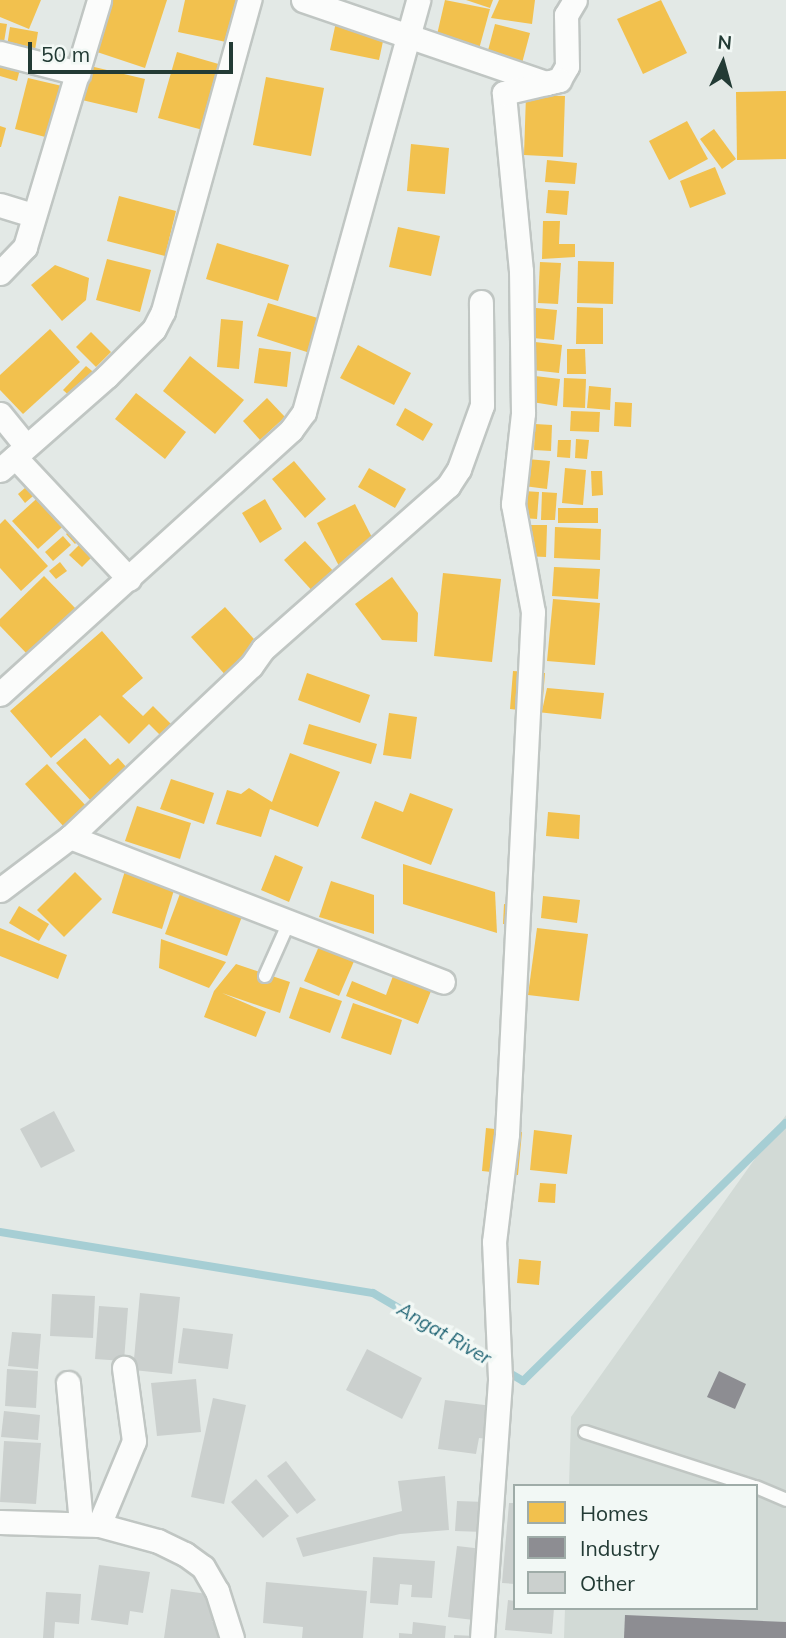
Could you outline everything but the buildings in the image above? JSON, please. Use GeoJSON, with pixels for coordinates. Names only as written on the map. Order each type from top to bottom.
{"type":"FeatureCollection","features":[{"type":"Feature","properties":{"kind":"street"},"geometry":{"type":"LineString","coordinates":[[0,274],[26,247],[32,215],[99,0]]}},
{"type":"Feature","properties":{"kind":"street"},"geometry":{"type":"LineString","coordinates":[[14,457],[107,376],[154,329],[163,311],[248,0]]}},
{"type":"Feature","properties":{"kind":"street"},"geometry":{"type":"LineString","coordinates":[[303,0],[545,83],[559,80]]}},
{"type":"Feature","properties":{"kind":"street"},"geometry":{"type":"LineString","coordinates":[[0,694],[291,430],[304,412],[418,0]]}},
{"type":"Feature","properties":{"kind":"street"},"geometry":{"type":"LineString","coordinates":[[482,1638],[500,1378],[494,1242],[507,1134],[533,612],[513,504],[523,413],[521,284],[504,93],[559,80],[567,66],[568,5]]}},
{"type":"Feature","properties":{"kind":"street"},"geometry":{"type":"LineString","coordinates":[[0,52],[78,73]]}},
{"type":"Feature","properties":{"kind":"street"},"geometry":{"type":"LineString","coordinates":[[0,205],[32,215]]}},
{"type":"Feature","properties":{"kind":"street"},"geometry":{"type":"LineString","coordinates":[[0,890],[69,837],[251,666],[263,649],[448,486],[459,470],[482,405],[481,303]]}},
{"type":"Feature","properties":{"kind":"street"},"geometry":{"type":"LineString","coordinates":[[0,414],[14,457],[129,579]]}},
{"type":"Feature","properties":{"kind":"street"},"geometry":{"type":"LineString","coordinates":[[69,837],[443,982]]}},
{"type":"Feature","properties":{"kind":"street"},"geometry":{"type":"LineString","coordinates":[[90,1524],[134,1441],[124,1368]]}},
{"type":"Feature","properties":{"kind":"street"},"geometry":{"type":"LineString","coordinates":[[68,1382],[90,1524]]}},
{"type":"Feature","properties":{"kind":"street"},"geometry":{"type":"LineString","coordinates":[[0,1522],[90,1524],[159,1541],[203,1567],[217,1591],[232,1638]]}},
{"type":"Feature","properties":{"kind":"lane"},"geometry":{"type":"LineString","coordinates":[[265,976],[289,922]]}},
{"type":"Feature","properties":{"kind":"lane"},"geometry":{"type":"LineString","coordinates":[[585,1432],[745,1484]]}},
{"type":"Feature","properties":{"kind":"lane"},"geometry":{"type":"LineString","coordinates":[[758,1489],[786,1500]]}},
{"type":"Feature","properties":{"kind":"shaded area"},"geometry":{"type":"Polygon","coordinates":[[[786,1115],[786,1638],[564,1638],[565,1610],[758,1610],[758,1484],[569,1484],[571,1417],[786,1115]]]}},
{"type":"Feature","properties":{"kind":"waterway","name":"Angat River"},"geometry":{"type":"LineString","coordinates":[[0,1232],[373,1293],[523,1381],[786,1123]]}}]}
